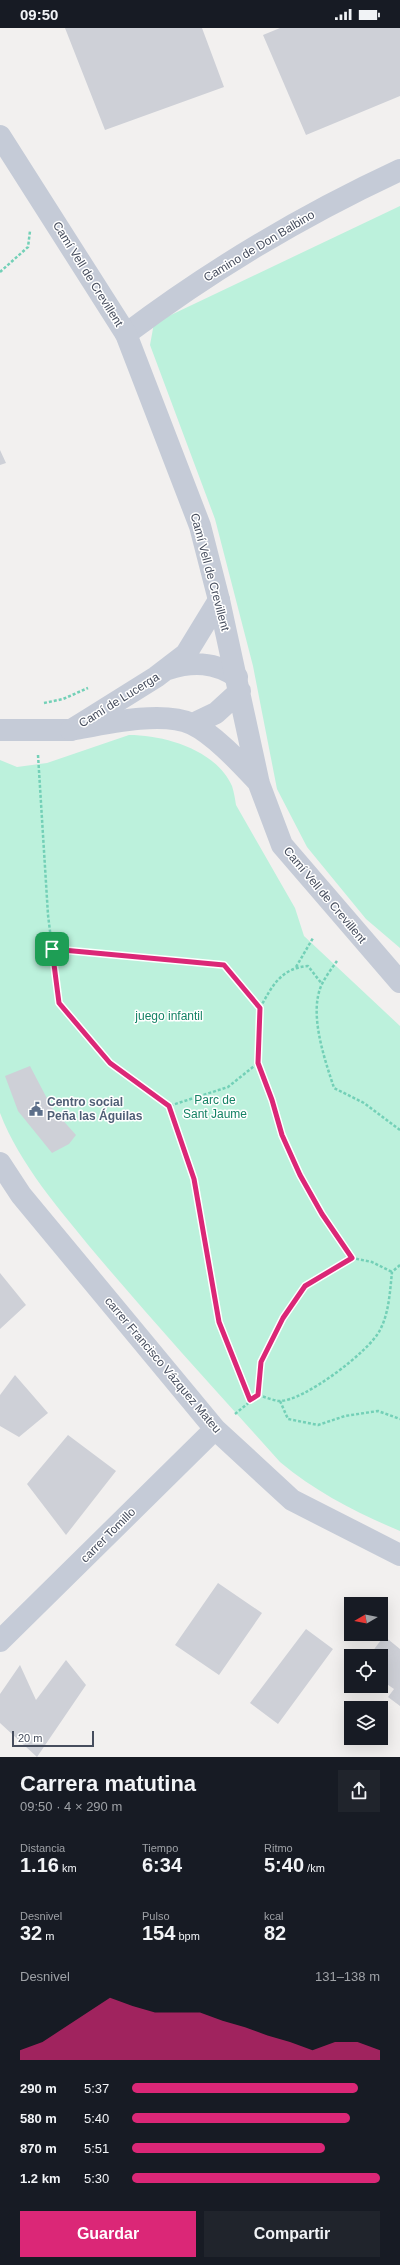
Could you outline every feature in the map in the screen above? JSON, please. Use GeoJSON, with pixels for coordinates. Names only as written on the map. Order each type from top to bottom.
{"type":"FeatureCollection","features":[{"type":"Feature","properties":{"kind":"street","name":"Camí Vell de Crevillent"},"geometry":{"type":"LineString","coordinates":[[0,136],[126,334],[200,526],[219,600],[259,784],[282,845],[400,982]]}},
{"type":"Feature","properties":{"kind":"street","name":"Camino de Don Balbino"},"geometry":{"type":"LineString","coordinates":[[126,334],[171,300],[266,240],[343,196],[400,170]]}},
{"type":"Feature","properties":{"kind":"street","name":"Camí de Lucerga"},"geometry":{"type":"LineString","coordinates":[[0,730],[71,730],[165,670],[186,654],[219,600]]}},
{"type":"Feature","properties":{"kind":"street","name":"Camí de Lucerga"},"geometry":{"type":"LineString","coordinates":[[165,670],[188,664],[202,664],[225,669],[238,684]]}},
{"type":"Feature","properties":{"kind":"street"},"geometry":{"type":"LineString","coordinates":[[192,724],[216,713],[238,684]]}},
{"type":"Feature","properties":{"kind":"street"},"geometry":{"type":"LineString","coordinates":[[71,730],[140,718],[180,721],[192,724],[230,752],[259,784]]}},
{"type":"Feature","properties":{"kind":"street","name":"carrer Francisco Vázquez Mateu"},"geometry":{"type":"LineString","coordinates":[[0,1164],[21,1195],[215,1429],[292,1500],[400,1554]]}},
{"type":"Feature","properties":{"kind":"street","name":"carrer Tomillo"},"geometry":{"type":"LineString","coordinates":[[0,1640],[215,1429]]}},
{"type":"Feature","properties":{"kind":"path"},"geometry":{"type":"LineString","coordinates":[[0,272],[28,247],[30,231],[27,225]]}},
{"type":"Feature","properties":{"kind":"path"},"geometry":{"type":"LineString","coordinates":[[37,704],[63,699],[94,685]]}},
{"type":"Feature","properties":{"kind":"path"},"geometry":{"type":"LineString","coordinates":[[36,730],[52,949],[59,1003],[110,1063],[169,1106],[194,1179],[219,1322],[250,1400]]}},
{"type":"Feature","properties":{"kind":"path"},"geometry":{"type":"LineString","coordinates":[[313,938],[296,967],[274,983],[260,1008],[258,1063],[272,1100],[282,1135],[300,1175],[322,1214],[352,1258]]}},
{"type":"Feature","properties":{"kind":"path"},"geometry":{"type":"LineString","coordinates":[[52,949],[224,965],[260,1008]]}},
{"type":"Feature","properties":{"kind":"path"},"geometry":{"type":"LineString","coordinates":[[337,961],[322,984],[316,1003],[321,1049],[334,1088],[364,1103],[400,1130]]}},
{"type":"Feature","properties":{"kind":"path"},"geometry":{"type":"LineString","coordinates":[[296,967],[308,966],[322,984]]}},
{"type":"Feature","properties":{"kind":"path"},"geometry":{"type":"LineString","coordinates":[[169,1106],[228,1087],[258,1063]]}},
{"type":"Feature","properties":{"kind":"path"},"geometry":{"type":"LineString","coordinates":[[258,1395],[261,1362],[283,1318],[305,1286],[352,1258],[372,1262],[392,1272]]}},
{"type":"Feature","properties":{"kind":"path"},"geometry":{"type":"LineString","coordinates":[[215,1429],[258,1395],[280,1401],[300,1394],[334,1374],[358,1357],[380,1330],[389,1300],[392,1272],[400,1265]]}},
{"type":"Feature","properties":{"kind":"path"},"geometry":{"type":"LineString","coordinates":[[280,1401],[288,1419],[318,1425],[344,1416],[378,1411],[400,1420]]}},
{"type":"Feature","properties":{"kind":"green space"},"geometry":{"type":"Polygon","coordinates":[[[400,206],[400,948],[366,919],[307,847],[277,789],[253,666],[215,519],[150,345],[154,323],[400,206]]]}},
{"type":"Feature","properties":{"kind":"green space","name":"Parc de Sant Jaume"},"geometry":{"type":"Polygon","coordinates":[[[129,735],[158,738],[188,747],[202,754],[224,773],[232,786],[236,805],[295,908],[304,936],[400,1026],[400,1531],[337,1501],[308,1483],[280,1462],[140,1306],[68,1220],[18,1151],[0,1113],[0,760],[17,767],[47,763],[129,735]]]}},
{"type":"Feature","properties":{"kind":"building"},"geometry":{"type":"Polygon","coordinates":[[[65,28],[202,28],[224,87],[105,130],[65,28]]]}},
{"type":"Feature","properties":{"kind":"building"},"geometry":{"type":"Polygon","coordinates":[[[280,28],[400,28],[400,96],[306,135],[263,35],[280,28]]]}},
{"type":"Feature","properties":{"kind":"building"},"geometry":{"type":"Polygon","coordinates":[[[0,450],[6,463],[0,465],[0,450]]]}},
{"type":"Feature","properties":{"kind":"building","name":"Centro social Peña las Águilas"},"geometry":{"type":"Polygon","coordinates":[[[30,1066],[52,1108],[76,1135],[69,1144],[52,1153],[18,1111],[5,1076],[30,1066]]]}},
{"type":"Feature","properties":{"kind":"building"},"geometry":{"type":"Polygon","coordinates":[[[0,1273],[26,1305],[0,1329],[0,1273]]]}},
{"type":"Feature","properties":{"kind":"building"},"geometry":{"type":"Polygon","coordinates":[[[15,1375],[48,1413],[19,1437],[0,1426],[0,1395],[15,1375]]]}},
{"type":"Feature","properties":{"kind":"building"},"geometry":{"type":"Polygon","coordinates":[[[68,1435],[116,1471],[66,1535],[27,1484],[68,1435]]]}},
{"type":"Feature","properties":{"kind":"building"},"geometry":{"type":"Polygon","coordinates":[[[218,1583],[262,1613],[219,1675],[175,1645],[218,1583]]]}},
{"type":"Feature","properties":{"kind":"building"},"geometry":{"type":"Polygon","coordinates":[[[306,1629],[333,1649],[278,1724],[250,1703],[306,1629]]]}},
{"type":"Feature","properties":{"kind":"building"},"geometry":{"type":"Polygon","coordinates":[[[388,1639],[400,1649],[400,1706],[388,1697],[394,1689],[388,1685],[388,1649],[374,1649],[380,1641],[388,1641],[388,1639]]]}},
{"type":"Feature","properties":{"kind":"building"},"geometry":{"type":"Polygon","coordinates":[[[66,1660],[86,1685],[37,1757],[0,1723],[0,1694],[20,1665],[36,1700],[66,1660]]]}},
{"type":"Feature","properties":{"kind":"place","name":"Centro social Peña las Águilas"},"geometry":{"type":"Point","coordinates":[36,1109]}},
{"type":"Feature","properties":{"kind":"route"},"geometry":{"type":"LineString","coordinates":[[52,949],[224,965],[260,1008],[258,1063],[272,1100],[282,1135],[300,1175],[322,1214],[352,1258],[305,1286],[283,1318],[272,1338],[261,1362],[258,1395],[250,1400],[219,1322],[204,1247],[194,1179],[169,1106],[110,1063],[59,1003],[52,949]]}},
{"type":"Feature","properties":{"kind":"park label","name":"juego infantil"},"geometry":{"type":"Point","coordinates":[169,1016]}}]}
